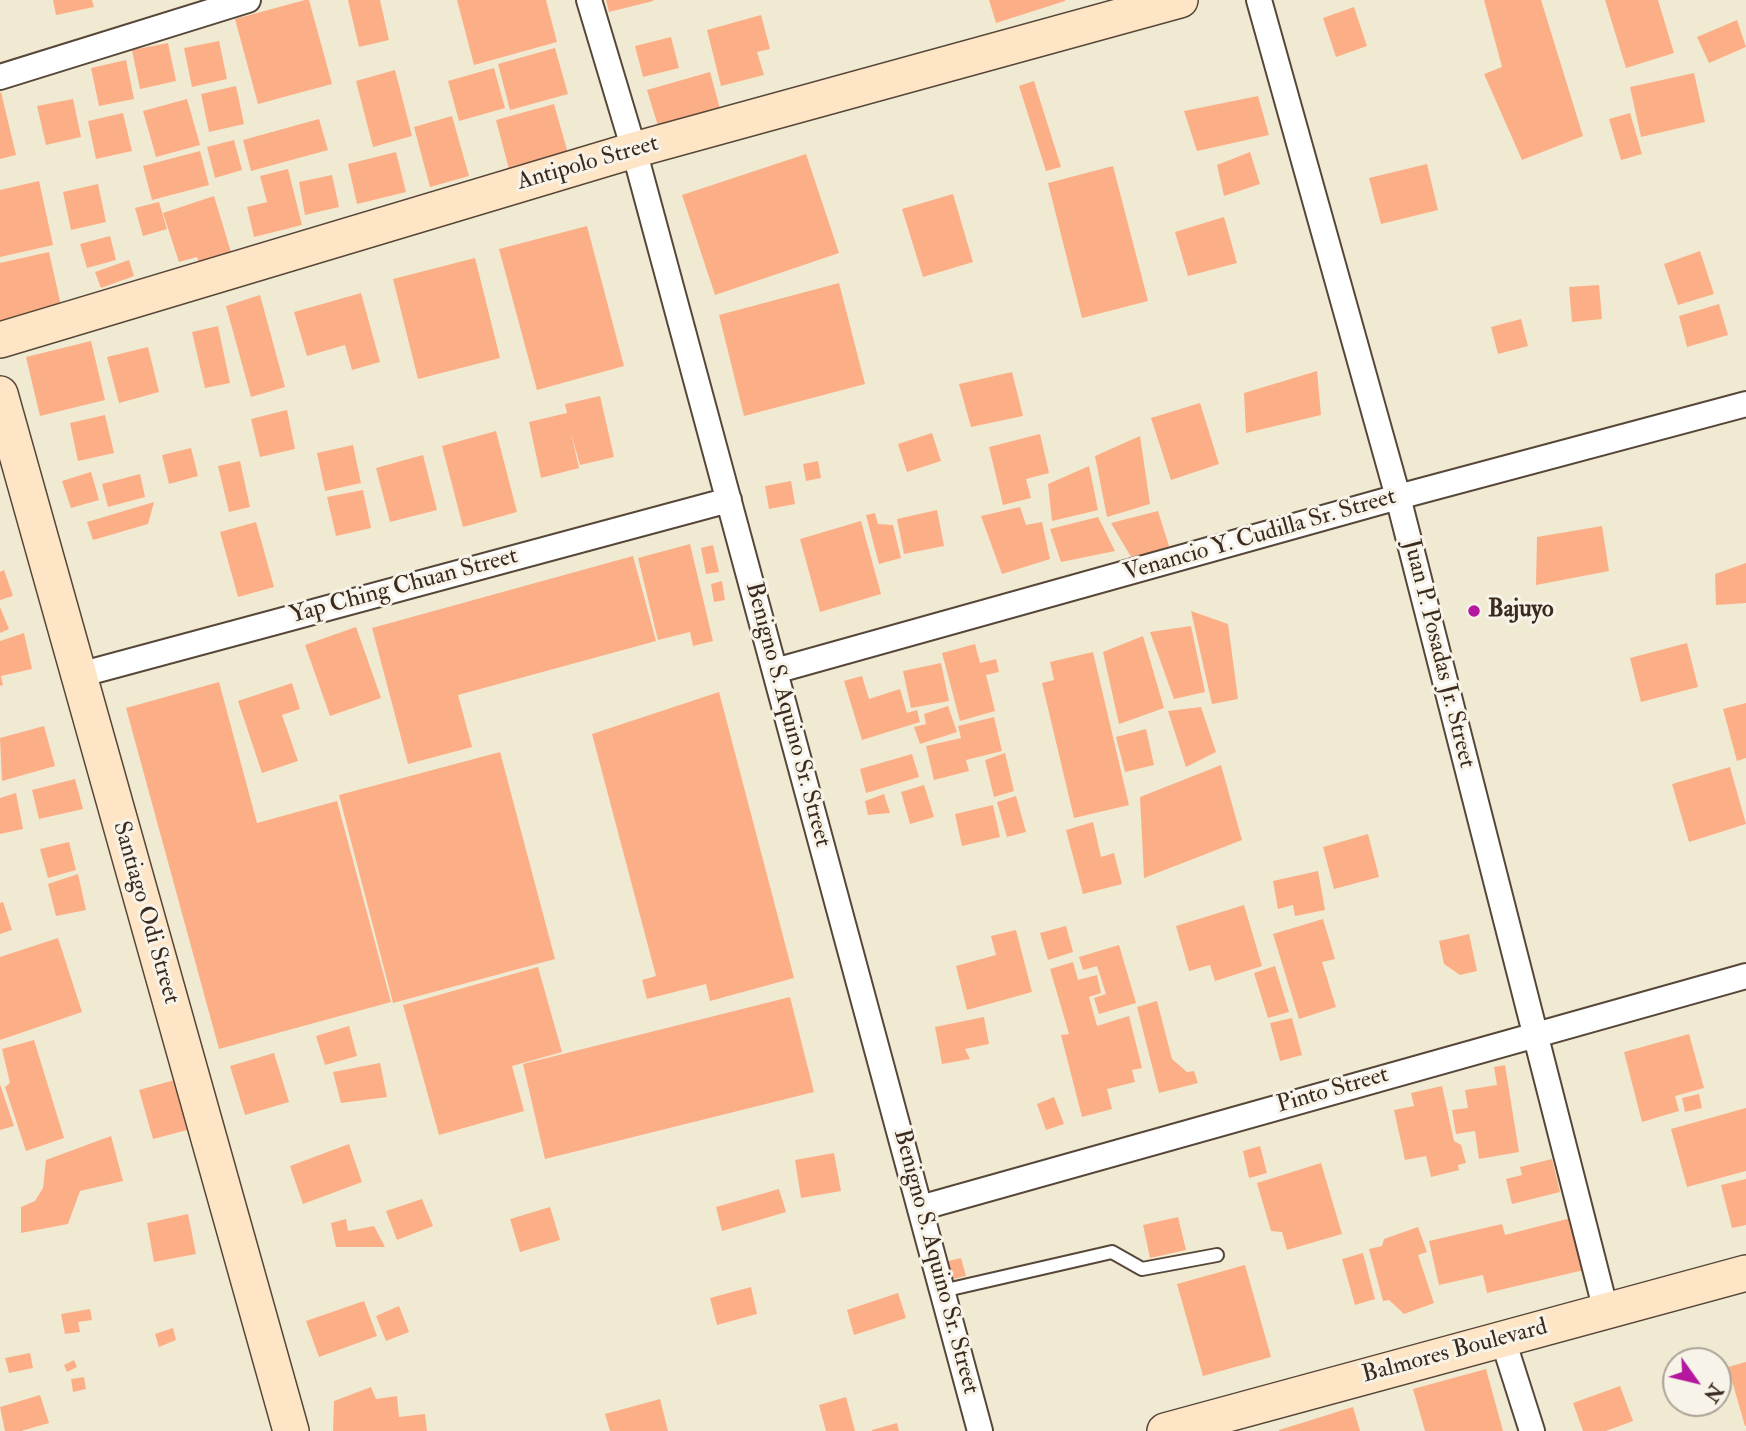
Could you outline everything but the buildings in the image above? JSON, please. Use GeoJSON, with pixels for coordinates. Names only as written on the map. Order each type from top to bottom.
{"type":"FeatureCollection","features":[{"type":"Feature","properties":{"kind":"street"},"geometry":{"type":"LineString","coordinates":[[0,77],[248,0]]}},
{"type":"Feature","properties":{"kind":"street","name":"Benigno S. Aquino Sr. Street"},"geometry":{"type":"LineString","coordinates":[[589,0],[634,150],[980,1431]]}},
{"type":"Feature","properties":{"kind":"street","name":"Antipolo Street"},"geometry":{"type":"LineString","coordinates":[[0,340],[634,150],[1180,0]]}},
{"type":"Feature","properties":{"kind":"street","name":"Juan P. Posadas Jr. Street"},"geometry":{"type":"LineString","coordinates":[[1259,0],[1398,498],[1606,1311]]}},
{"type":"Feature","properties":{"kind":"street","name":"Santiago Odi Street"},"geometry":{"type":"LineString","coordinates":[[0,394],[291,1431]]}},
{"type":"Feature","properties":{"kind":"street","name":"Venancio Y. Cudilla Sr. Street"},"geometry":{"type":"LineString","coordinates":[[775,671],[1746,404]]}},
{"type":"Feature","properties":{"kind":"street","name":"Yap Ching Chuan Street"},"geometry":{"type":"LineString","coordinates":[[79,675],[729,500]]}},
{"type":"Feature","properties":{"kind":"street","name":"Pinto Street"},"geometry":{"type":"LineString","coordinates":[[920,1208],[1535,1033],[1746,976]]}},
{"type":"Feature","properties":{"kind":"street","name":"Balmores Boulevard"},"geometry":{"type":"LineString","coordinates":[[1165,1431],[1746,1273]]}},
{"type":"Feature","properties":{"kind":"street"},"geometry":{"type":"LineString","coordinates":[[1503,1340],[1532,1431]]}},
{"type":"Feature","properties":{"kind":"lane"},"geometry":{"type":"LineString","coordinates":[[942,1291],[1112,1252],[1142,1269],[1217,1255]]}},
{"type":"Feature","properties":{"kind":"place","name":"Bajuyo"},"geometry":{"type":"Point","coordinates":[1474,611]}}]}
